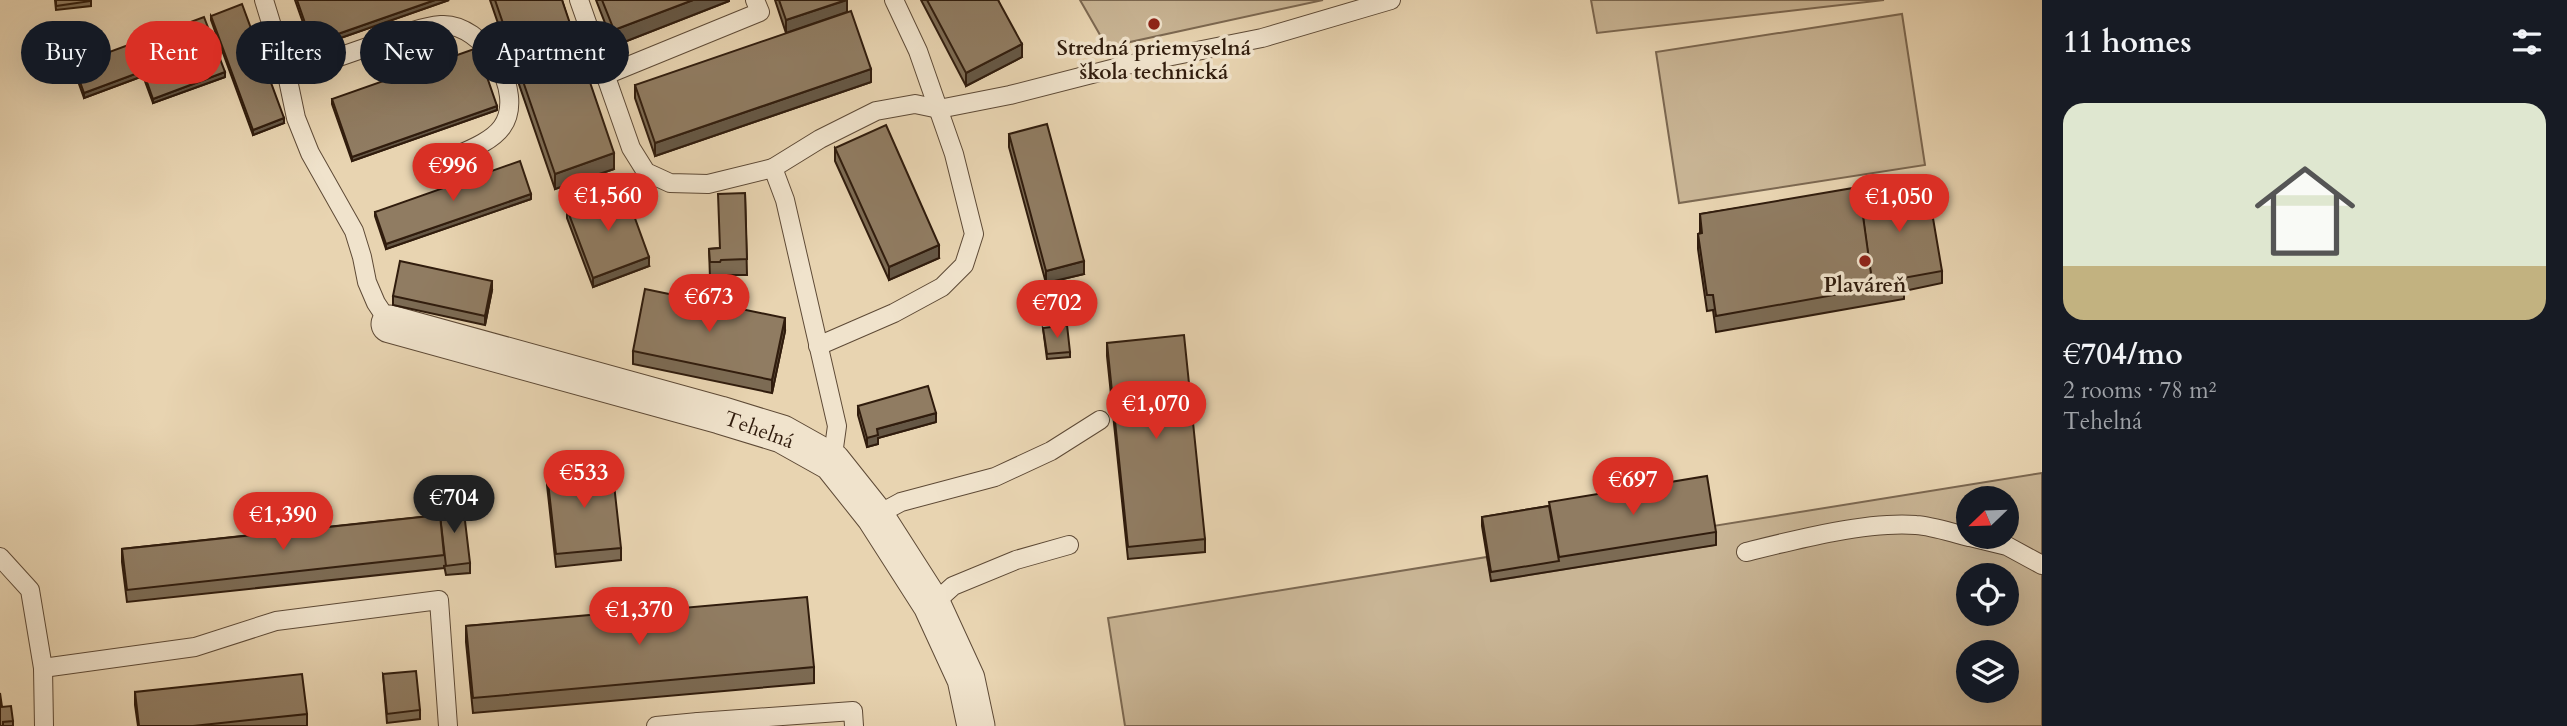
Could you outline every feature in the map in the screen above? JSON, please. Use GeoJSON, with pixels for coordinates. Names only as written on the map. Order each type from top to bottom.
{"type":"FeatureCollection","features":[{"type":"Feature","properties":{"kind":"street","name":"Tehelná"},"geometry":{"type":"LineString","coordinates":[[390,324],[732,418],[782,434],[832,462],[875,516],[932,605],[966,679],[976,726]]}},
{"type":"Feature","properties":{"kind":"lane"},"geometry":{"type":"LineString","coordinates":[[264,0],[270,21]]}},
{"type":"Feature","properties":{"kind":"lane"},"geometry":{"type":"LineString","coordinates":[[579,0],[587,21]]}},
{"type":"Feature","properties":{"kind":"lane"},"geometry":{"type":"LineString","coordinates":[[629,66],[760,12],[755,0]]}},
{"type":"Feature","properties":{"kind":"lane"},"geometry":{"type":"LineString","coordinates":[[818,346],[894,313],[942,287],[964,265],[974,234],[954,154],[939,109],[918,51],[894,0]]}},
{"type":"Feature","properties":{"kind":"lane"},"geometry":{"type":"LineString","coordinates":[[609,84],[631,148],[646,173],[670,183],[708,184],[773,168],[820,139],[876,111],[915,104],[939,109],[1010,95],[1127,65],[1262,38],[1391,0]]}},
{"type":"Feature","properties":{"kind":"lane"},"geometry":{"type":"LineString","coordinates":[[346,54],[410,32],[442,25],[462,28],[483,41],[495,58],[507,89],[509,110],[502,128],[487,140],[442,162]]}},
{"type":"Feature","properties":{"kind":"lane"},"geometry":{"type":"LineString","coordinates":[[289,84],[296,118],[310,153],[354,231],[367,282],[376,303],[390,324]]}},
{"type":"Feature","properties":{"kind":"lane"},"geometry":{"type":"LineString","coordinates":[[773,168],[785,200],[837,426],[832,462]]}},
{"type":"Feature","properties":{"kind":"lane"},"geometry":{"type":"LineString","coordinates":[[875,516],[901,502],[995,477],[1051,451],[1100,420]]}},
{"type":"Feature","properties":{"kind":"lane"},"geometry":{"type":"LineString","coordinates":[[1746,552],[1794,540],[1875,526],[1917,525],[1956,534]]}},
{"type":"Feature","properties":{"kind":"lane"},"geometry":{"type":"LineString","coordinates":[[932,605],[953,586],[1016,560],[1069,545]]}},
{"type":"Feature","properties":{"kind":"lane"},"geometry":{"type":"LineString","coordinates":[[2014,550],[2042,565]]}},
{"type":"Feature","properties":{"kind":"lane"},"geometry":{"type":"LineString","coordinates":[[0,557],[30,590],[43,668],[44,726]]}},
{"type":"Feature","properties":{"kind":"lane"},"geometry":{"type":"LineString","coordinates":[[43,668],[195,647],[276,621],[439,600],[448,726]]}},
{"type":"Feature","properties":{"kind":"lane"},"geometry":{"type":"LineString","coordinates":[[656,726],[853,712],[854,726]]}},
{"type":"Feature","properties":{"kind":"shaded area","name":"Stredná priemyselná škola technická"},"geometry":{"type":"Polygon","coordinates":[[[1080,0],[1323,0],[1107,47],[1080,0]]]}},
{"type":"Feature","properties":{"kind":"shaded area"},"geometry":{"type":"Polygon","coordinates":[[[1591,0],[1884,0],[1597,33],[1591,0]]]}},
{"type":"Feature","properties":{"kind":"shaded area"},"geometry":{"type":"Polygon","coordinates":[[[1902,14],[1925,165],[1679,203],[1656,52],[1902,14]]]}},
{"type":"Feature","properties":{"kind":"shaded area"},"geometry":{"type":"Polygon","coordinates":[[[2042,473],[2042,726],[1125,726],[1108,618],[1487,557],[1492,581],[1715,545],[1713,526],[1956,487],[1956,550],[2020,550],[2020,486],[1961,486],[2042,473]]]}},
{"type":"Feature","properties":{"kind":"building"},"geometry":{"type":"Polygon","coordinates":[[[56,0],[91,0],[91,1],[56,6],[56,0]]]}},
{"type":"Feature","properties":{"kind":"building"},"geometry":{"type":"Polygon","coordinates":[[[297,0],[435,0],[375,21],[360,21],[360,26],[346,31],[346,21],[304,21],[297,0]]]}},
{"type":"Feature","properties":{"kind":"building"},"geometry":{"type":"Polygon","coordinates":[[[495,0],[562,0],[569,21],[502,21],[495,0]]]}},
{"type":"Feature","properties":{"kind":"building"},"geometry":{"type":"Polygon","coordinates":[[[602,0],[693,0],[629,24],[629,21],[610,21],[602,0]]]}},
{"type":"Feature","properties":{"kind":"building"},"geometry":{"type":"Polygon","coordinates":[[[779,0],[846,0],[786,20],[779,0]]]}},
{"type":"Feature","properties":{"kind":"building"},"geometry":{"type":"Polygon","coordinates":[[[927,0],[998,0],[1022,44],[966,73],[927,0]]]}},
{"type":"Feature","properties":{"kind":"building"},"geometry":{"type":"Polygon","coordinates":[[[242,4],[248,21],[236,21],[236,84],[222,46],[222,21],[213,21],[211,16],[242,4]]]}},
{"type":"Feature","properties":{"kind":"building"},"geometry":{"type":"Polygon","coordinates":[[[851,11],[871,69],[655,143],[635,85],[851,11]]]}},
{"type":"Feature","properties":{"kind":"building"},"geometry":{"type":"Polygon","coordinates":[[[125,46],[125,78],[111,83],[111,51],[125,46]]]}},
{"type":"Feature","properties":{"kind":"building"},"geometry":{"type":"Polygon","coordinates":[[[472,50],[472,84],[489,84],[497,106],[352,157],[332,99],[375,84],[458,84],[458,55],[472,50]]]}},
{"type":"Feature","properties":{"kind":"building"},"geometry":{"type":"Polygon","coordinates":[[[81,84],[108,84],[84,93],[81,84]]]}},
{"type":"Feature","properties":{"kind":"building"},"geometry":{"type":"Polygon","coordinates":[[[148,84],[193,84],[153,99],[148,84]]]}},
{"type":"Feature","properties":{"kind":"building"},"geometry":{"type":"Polygon","coordinates":[[[236,84],[271,84],[284,118],[253,130],[236,84]]]}},
{"type":"Feature","properties":{"kind":"building"},"geometry":{"type":"Polygon","coordinates":[[[524,84],[591,84],[614,153],[555,174],[524,84]]]}},
{"type":"Feature","properties":{"kind":"building"},"geometry":{"type":"Polygon","coordinates":[[[1047,124],[1084,261],[1046,271],[1009,134],[1047,124]]]}},
{"type":"Feature","properties":{"kind":"building"},"geometry":{"type":"Polygon","coordinates":[[[886,125],[939,245],[889,267],[835,148],[886,125]]]}},
{"type":"Feature","properties":{"kind":"building"},"geometry":{"type":"Polygon","coordinates":[[[520,161],[531,194],[386,244],[375,212],[520,161]]]}},
{"type":"Feature","properties":{"kind":"building"},"geometry":{"type":"Polygon","coordinates":[[[1927,183],[1942,271],[1903,278],[1904,286],[1873,291],[1859,189],[1887,185],[1888,190],[1927,183]]]}},
{"type":"Feature","properties":{"kind":"building"},"geometry":{"type":"Polygon","coordinates":[[[1859,187],[1873,288],[1716,316],[1713,295],[1707,295],[1698,234],[1702,233],[1700,214],[1859,187]]]}},
{"type":"Feature","properties":{"kind":"building"},"geometry":{"type":"Polygon","coordinates":[[[624,188],[649,257],[593,278],[567,209],[624,188]]]}},
{"type":"Feature","properties":{"kind":"building"},"geometry":{"type":"Polygon","coordinates":[[[745,193],[747,259],[710,262],[709,249],[720,248],[718,194],[745,193]]]}},
{"type":"Feature","properties":{"kind":"building"},"geometry":{"type":"Polygon","coordinates":[[[400,261],[492,281],[485,316],[393,296],[400,261]]]}},
{"type":"Feature","properties":{"kind":"building"},"geometry":{"type":"Polygon","coordinates":[[[645,289],[785,318],[772,380],[633,351],[645,289]]]}},
{"type":"Feature","properties":{"kind":"building"},"geometry":{"type":"Polygon","coordinates":[[[1067,325],[1070,352],[1047,354],[1043,328],[1067,325]]]}},
{"type":"Feature","properties":{"kind":"building"},"geometry":{"type":"Polygon","coordinates":[[[1184,335],[1205,539],[1128,547],[1107,343],[1184,335]]]}},
{"type":"Feature","properties":{"kind":"building"},"geometry":{"type":"Polygon","coordinates":[[[928,386],[936,413],[877,429],[878,435],[867,438],[858,406],[928,386]]]}},
{"type":"Feature","properties":{"kind":"building"},"geometry":{"type":"Polygon","coordinates":[[[612,466],[621,548],[556,554],[547,473],[612,466]]]}},
{"type":"Feature","properties":{"kind":"building"},"geometry":{"type":"Polygon","coordinates":[[[1707,476],[1716,532],[1559,557],[1549,502],[1707,476]]]}},
{"type":"Feature","properties":{"kind":"building"},"geometry":{"type":"Polygon","coordinates":[[[463,504],[470,563],[446,566],[439,507],[463,504]]]}},
{"type":"Feature","properties":{"kind":"building"},"geometry":{"type":"Polygon","coordinates":[[[1549,506],[1559,561],[1491,572],[1482,517],[1549,506]]]}},
{"type":"Feature","properties":{"kind":"building"},"geometry":{"type":"Polygon","coordinates":[[[440,515],[444,555],[127,590],[122,549],[440,515]]]}},
{"type":"Feature","properties":{"kind":"building"},"geometry":{"type":"Polygon","coordinates":[[[807,597],[814,667],[473,698],[466,626],[623,612],[623,609],[648,607],[649,611],[807,597]]]}},
{"type":"Feature","properties":{"kind":"building"},"geometry":{"type":"Polygon","coordinates":[[[416,671],[420,710],[387,714],[383,674],[416,671]]]}},
{"type":"Feature","properties":{"kind":"building"},"geometry":{"type":"Polygon","coordinates":[[[302,674],[307,714],[193,726],[139,726],[135,692],[302,674]]]}},
{"type":"Feature","properties":{"kind":"building"},"geometry":{"type":"Polygon","coordinates":[[[0,693],[2,707],[11,706],[13,721],[3,722],[3,726],[0,726],[0,693]]]}},
{"type":"Feature","properties":{"kind":"place","name":"Stredná priemyselná škola technická"},"geometry":{"type":"Point","coordinates":[1154,24]}},
{"type":"Feature","properties":{"kind":"place","name":"Plaváreň"},"geometry":{"type":"Point","coordinates":[1865,261]}}]}
